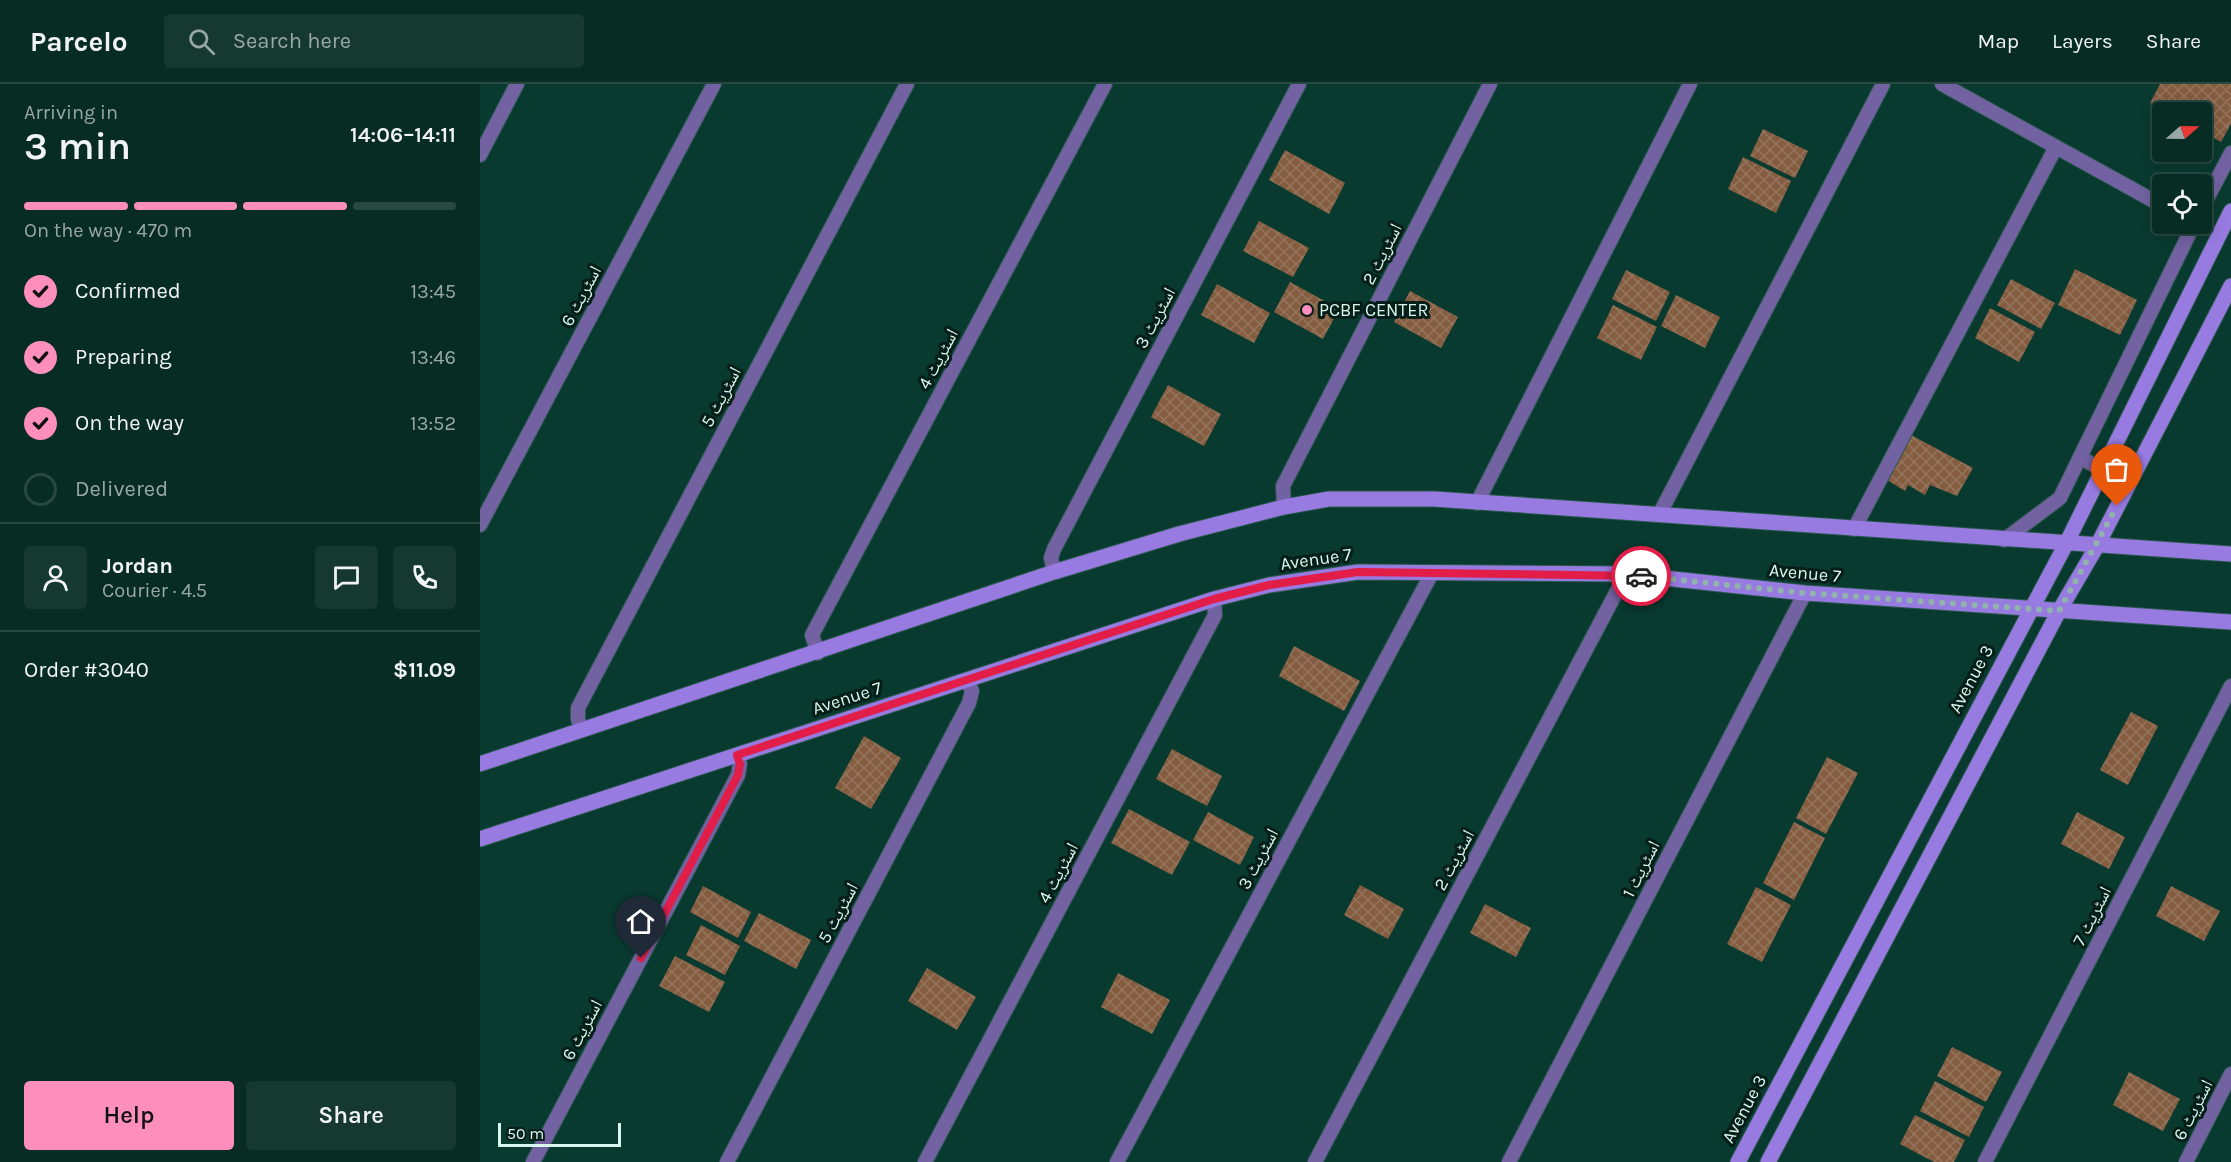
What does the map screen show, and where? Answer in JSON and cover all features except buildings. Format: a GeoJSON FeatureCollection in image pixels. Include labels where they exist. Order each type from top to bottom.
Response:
{"type":"FeatureCollection","features":[{"type":"Feature","properties":{"kind":"main road","name":"Avenue 3"},"geometry":{"type":"LineString","coordinates":[[1738,1162],[2066,544],[2231,211]]}},
{"type":"Feature","properties":{"kind":"main road"},"geometry":{"type":"LineString","coordinates":[[1768,1162],[2059,611],[2097,546],[2231,286]]}},
{"type":"Feature","properties":{"kind":"main road"},"geometry":{"type":"LineString","coordinates":[[480,764],[818,653],[1054,572],[1179,534],[1284,507],[1339,499],[1405,498],[1477,502],[2231,554]]}},
{"type":"Feature","properties":{"kind":"main road","name":"Avenue 7"},"geometry":{"type":"LineString","coordinates":[[480,839],[1214,599],[1317,576],[1358,572],[1626,574],[1805,593],[2231,622]]}},
{"type":"Feature","properties":{"kind":"street"},"geometry":{"type":"LineString","coordinates":[[480,155],[518,84]]}},
{"type":"Feature","properties":{"kind":"street","name":"اسٹریٹ 6"},"geometry":{"type":"LineString","coordinates":[[480,525],[714,84]]}},
{"type":"Feature","properties":{"kind":"street","name":"اسٹریٹ 5"},"geometry":{"type":"LineString","coordinates":[[581,729],[578,708],[907,84]]}},
{"type":"Feature","properties":{"kind":"street","name":"اسٹریٹ 4"},"geometry":{"type":"LineString","coordinates":[[818,653],[812,635],[1105,84]]}},
{"type":"Feature","properties":{"kind":"street","name":"اسٹریٹ 3"},"geometry":{"type":"LineString","coordinates":[[1054,572],[1052,558],[1054,549],[1299,84]]}},
{"type":"Feature","properties":{"kind":"street","name":"اسٹریٹ 2"},"geometry":{"type":"LineString","coordinates":[[1284,507],[1283,486],[1490,84]]}},
{"type":"Feature","properties":{"kind":"street"},"geometry":{"type":"LineString","coordinates":[[1477,502],[1690,84]]}},
{"type":"Feature","properties":{"kind":"street"},"geometry":{"type":"LineString","coordinates":[[1659,515],[1883,84]]}},
{"type":"Feature","properties":{"kind":"street"},"geometry":{"type":"LineString","coordinates":[[1942,84],[2152,201]]}},
{"type":"Feature","properties":{"kind":"street"},"geometry":{"type":"LineString","coordinates":[[1854,529],[2056,147]]}},
{"type":"Feature","properties":{"kind":"street"},"geometry":{"type":"LineString","coordinates":[[2212,189],[2231,153]]}},
{"type":"Feature","properties":{"kind":"street"},"geometry":{"type":"LineString","coordinates":[[2004,540],[2060,498],[2188,234]]}},
{"type":"Feature","properties":{"kind":"street"},"geometry":{"type":"LineString","coordinates":[[2080,457],[2102,470]]}},
{"type":"Feature","properties":{"kind":"street","name":"اسٹریٹ 3"},"geometry":{"type":"LineString","coordinates":[[1117,1162],[1432,573]]}},
{"type":"Feature","properties":{"kind":"street","name":"اسٹریٹ 2"},"geometry":{"type":"LineString","coordinates":[[1315,1162],[1626,574]]}},
{"type":"Feature","properties":{"kind":"street","name":"اسٹریٹ 1"},"geometry":{"type":"LineString","coordinates":[[1509,1162],[1805,593]]}},
{"type":"Feature","properties":{"kind":"street","name":"اسٹریٹ 4"},"geometry":{"type":"LineString","coordinates":[[925,1162],[1215,615],[1214,599]]}},
{"type":"Feature","properties":{"kind":"street","name":"اسٹریٹ 5"},"geometry":{"type":"LineString","coordinates":[[728,1162],[969,703],[972,691],[967,680]]}},
{"type":"Feature","properties":{"kind":"street","name":"اسٹریٹ 7"},"geometry":{"type":"LineString","coordinates":[[1985,1162],[2231,686]]}},
{"type":"Feature","properties":{"kind":"street","name":"اسٹریٹ 6"},"geometry":{"type":"LineString","coordinates":[[533,1162],[738,775],[740,764],[737,755]]}},
{"type":"Feature","properties":{"kind":"street","name":"اسٹریٹ 6"},"geometry":{"type":"LineString","coordinates":[[2186,1162],[2231,1074]]}},
{"type":"Feature","properties":{"kind":"way so far"},"geometry":{"type":"LineString","coordinates":[[1641,576],[1805,593],[1959,605],[2031,607],[2059,611],[2097,546],[2117,506]]}},
{"type":"Feature","properties":{"kind":"place","name":"PCBF CENTER"},"geometry":{"type":"Point","coordinates":[1307,310]}},
{"type":"Feature","properties":{"kind":"route"},"geometry":{"type":"LineString","coordinates":[[641,958],[738,775],[740,764],[737,755],[1214,599],[1269,585],[1317,576],[1358,572],[1641,576]]}}]}
